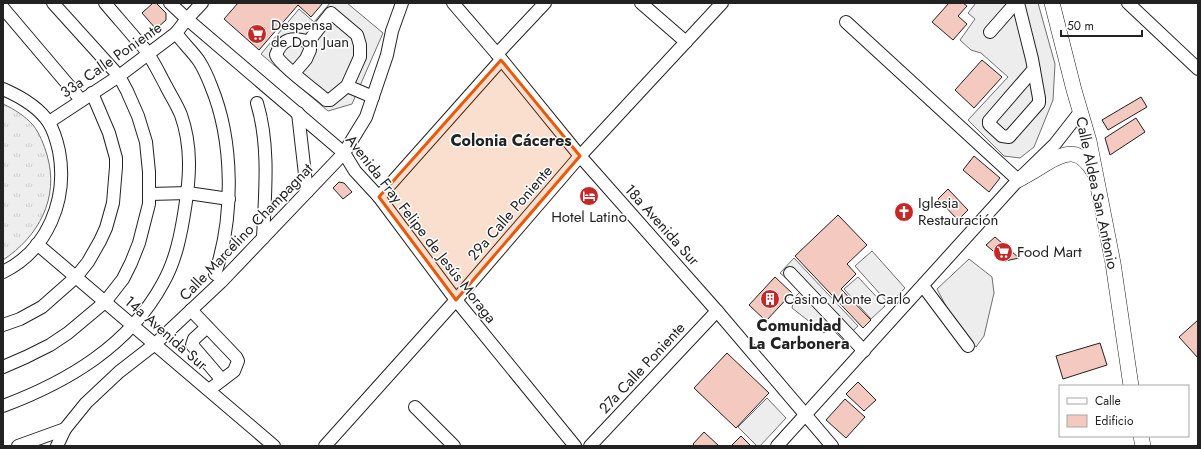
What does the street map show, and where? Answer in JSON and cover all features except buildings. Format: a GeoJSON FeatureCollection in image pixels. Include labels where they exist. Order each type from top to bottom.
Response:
{"type":"FeatureCollection","features":[{"type":"Feature","properties":{"kind":"main road","name":"Calle Aldea San Antonio"},"geometry":{"type":"LineString","coordinates":[[1052,3],[1089,141],[1113,263],[1131,385]]}},
{"type":"Feature","properties":{"kind":"main road"},"geometry":{"type":"LineString","coordinates":[[1018,180],[1065,154],[1077,155],[1083,158],[1095,173]]}},
{"type":"Feature","properties":{"kind":"street"},"geometry":{"type":"LineString","coordinates":[[3,367],[50,345],[68,333],[105,302],[123,279],[135,255],[149,204],[150,194],[148,155],[143,129],[130,97],[119,76],[53,3]]}},
{"type":"Feature","properties":{"kind":"street"},"geometry":{"type":"LineString","coordinates":[[3,406],[31,396],[76,373],[95,360],[133,326],[152,302],[163,284],[180,236],[188,193],[190,161],[182,117],[148,53],[105,3]]}},
{"type":"Feature","properties":{"kind":"street","name":"Avenida Fray Felipe de Jesús Moraga"},"geometry":{"type":"LineString","coordinates":[[170,3],[344,153],[355,171],[379,197],[456,300],[575,446]]}},
{"type":"Feature","properties":{"kind":"street","name":"33a Calle Poniente"},"geometry":{"type":"LineString","coordinates":[[49,122],[119,76],[148,53],[176,34],[187,19],[202,3]]}},
{"type":"Feature","properties":{"kind":"street","name":"Calle Marcelino Champagnat"},"geometry":{"type":"LineString","coordinates":[[57,446],[65,429],[86,403],[119,372],[155,344],[221,282],[344,153],[366,117],[387,55],[392,31],[402,3]]}},
{"type":"Feature","properties":{"kind":"street","name":"18a Avenida Sur"},"geometry":{"type":"LineString","coordinates":[[453,3],[580,156],[717,311],[832,446]]}},
{"type":"Feature","properties":{"kind":"street"},"geometry":{"type":"LineString","coordinates":[[379,197],[545,3]]}},
{"type":"Feature","properties":{"kind":"street"},"geometry":{"type":"LineString","coordinates":[[641,3],[686,42]]}},
{"type":"Feature","properties":{"kind":"street","name":"29a Calle Poniente"},"geometry":{"type":"LineString","coordinates":[[325,446],[456,300],[580,156],[722,3]]}},
{"type":"Feature","properties":{"kind":"street"},"geometry":{"type":"LineString","coordinates":[[990,32],[1012,6],[1018,3],[1034,69],[1039,94],[1039,103],[1009,137],[1002,136],[989,124],[989,121],[1034,69]]}},
{"type":"Feature","properties":{"kind":"street"},"geometry":{"type":"LineString","coordinates":[[1128,3],[1198,69]]}},
{"type":"Feature","properties":{"kind":"street"},"geometry":{"type":"LineString","coordinates":[[3,8],[81,100]]}},
{"type":"Feature","properties":{"kind":"street"},"geometry":{"type":"LineString","coordinates":[[294,73],[306,59],[310,50],[310,42],[331,13],[357,35],[360,45],[360,57],[347,86],[330,100],[326,100],[294,73],[277,58],[277,51],[289,39],[298,38],[310,42]]}},
{"type":"Feature","properties":{"kind":"street"},"geometry":{"type":"LineString","coordinates":[[846,22],[1018,180]]}},
{"type":"Feature","properties":{"kind":"street"},"geometry":{"type":"LineString","coordinates":[[176,34],[199,62],[216,97],[223,121],[228,166],[229,199],[224,241],[215,274]]}},
{"type":"Feature","properties":{"kind":"street"},"geometry":{"type":"LineString","coordinates":[[347,86],[373,97]]}},
{"type":"Feature","properties":{"kind":"street"},"geometry":{"type":"LineString","coordinates":[[3,89],[22,98],[32,105],[49,122],[58,146],[62,170],[60,195],[48,230],[38,244],[21,261],[3,272]]}},
{"type":"Feature","properties":{"kind":"street"},"geometry":{"type":"LineString","coordinates":[[3,325],[42,306],[76,277],[92,255],[106,228],[113,203],[116,167],[109,133],[92,93]]}},
{"type":"Feature","properties":{"kind":"street"},"geometry":{"type":"LineString","coordinates":[[256,103],[261,122],[265,153],[263,238]]}},
{"type":"Feature","properties":{"kind":"street"},"geometry":{"type":"LineString","coordinates":[[777,446],[1018,180],[1055,144],[1080,112]]}},
{"type":"Feature","properties":{"kind":"street"},"geometry":{"type":"LineString","coordinates":[[298,113],[307,192]]}},
{"type":"Feature","properties":{"kind":"street"},"geometry":{"type":"LineString","coordinates":[[150,194],[188,193],[229,199]]}},
{"type":"Feature","properties":{"kind":"street","name":"14a Avenida Sur"},"geometry":{"type":"LineString","coordinates":[[38,244],[274,446]]}},
{"type":"Feature","properties":{"kind":"street"},"geometry":{"type":"LineString","coordinates":[[790,273],[864,351]]}},
{"type":"Feature","properties":{"kind":"street"},"geometry":{"type":"LineString","coordinates":[[923,286],[968,346]]}},
{"type":"Feature","properties":{"kind":"street"},"geometry":{"type":"LineString","coordinates":[[191,310],[238,361],[234,370],[209,390]]}},
{"type":"Feature","properties":{"kind":"street","name":"27a Calle Poniente"},"geometry":{"type":"LineString","coordinates":[[590,446],[717,311]]}},
{"type":"Feature","properties":{"kind":"street"},"geometry":{"type":"LineString","coordinates":[[207,327],[194,339],[192,345],[222,380]]}},
{"type":"Feature","properties":{"kind":"street"},"geometry":{"type":"LineString","coordinates":[[416,408],[454,446]]}},
{"type":"Feature","properties":{"kind":"street"},"geometry":{"type":"LineString","coordinates":[[18,446],[65,429]]}},
{"type":"Feature","properties":{"kind":"highlighted area"},"geometry":{"type":"Polygon","coordinates":[[[501,60],[580,156],[456,300],[379,197],[501,60]]]}},
{"type":"Feature","properties":{"kind":"green space"},"geometry":{"type":"Polygon","coordinates":[[[3,104],[23,116],[38,132],[47,155],[51,186],[43,215],[36,228],[15,251],[3,260],[3,104]]]}},
{"type":"Feature","properties":{"kind":"shaded area"},"geometry":{"type":"Polygon","coordinates":[[[330,3],[347,3],[383,33],[352,104],[328,111],[261,54],[299,9],[314,22],[330,3]]]}},
{"type":"Feature","properties":{"kind":"shaded area"},"geometry":{"type":"Polygon","coordinates":[[[976,3],[1038,3],[1055,64],[1053,100],[1034,147],[1020,158],[1004,156],[968,120],[1008,77],[981,53],[971,50],[960,40],[975,19],[968,13],[976,3]]]}},
{"type":"Feature","properties":{"kind":"shaded area"},"geometry":{"type":"Polygon","coordinates":[[[872,251],[905,288],[889,304],[855,266],[872,251]]]}},
{"type":"Feature","properties":{"kind":"shaded area"},"geometry":{"type":"Polygon","coordinates":[[[794,258],[858,326],[843,340],[830,327],[824,333],[792,308],[794,298],[801,291],[780,273],[794,258]]]}},
{"type":"Feature","properties":{"kind":"shaded area"},"geometry":{"type":"Polygon","coordinates":[[[969,259],[992,277],[994,293],[984,336],[976,347],[947,308],[937,289],[969,259]]]}},
{"type":"Feature","properties":{"kind":"shaded area"},"geometry":{"type":"Polygon","coordinates":[[[858,277],[885,306],[871,319],[844,289],[858,277]]]}},
{"type":"Feature","properties":{"kind":"shaded area"},"geometry":{"type":"Polygon","coordinates":[[[767,398],[786,418],[760,446],[757,446],[738,427],[767,398]]]}},
{"type":"Feature","properties":{"kind":"place","name":"Despensa de Don Juan"},"geometry":{"type":"Point","coordinates":[257,34]}},
{"type":"Feature","properties":{"kind":"place","name":"Hotel Latino"},"geometry":{"type":"Point","coordinates":[589,196]}},
{"type":"Feature","properties":{"kind":"place","name":"Iglesia Restauración"},"geometry":{"type":"Point","coordinates":[904,212]}},
{"type":"Feature","properties":{"kind":"place","name":"Food Mart"},"geometry":{"type":"Point","coordinates":[1003,252]}},
{"type":"Feature","properties":{"kind":"place","name":"Casino Monte Carlo"},"geometry":{"type":"Point","coordinates":[770,299]}},
{"type":"Feature","properties":{"kind":"district","name":"Colonia Cáceres"},"geometry":{"type":"Point","coordinates":[511,140]}},
{"type":"Feature","properties":{"kind":"district","name":"Comunidad La Carbonera"},"geometry":{"type":"Point","coordinates":[799,334]}}]}
